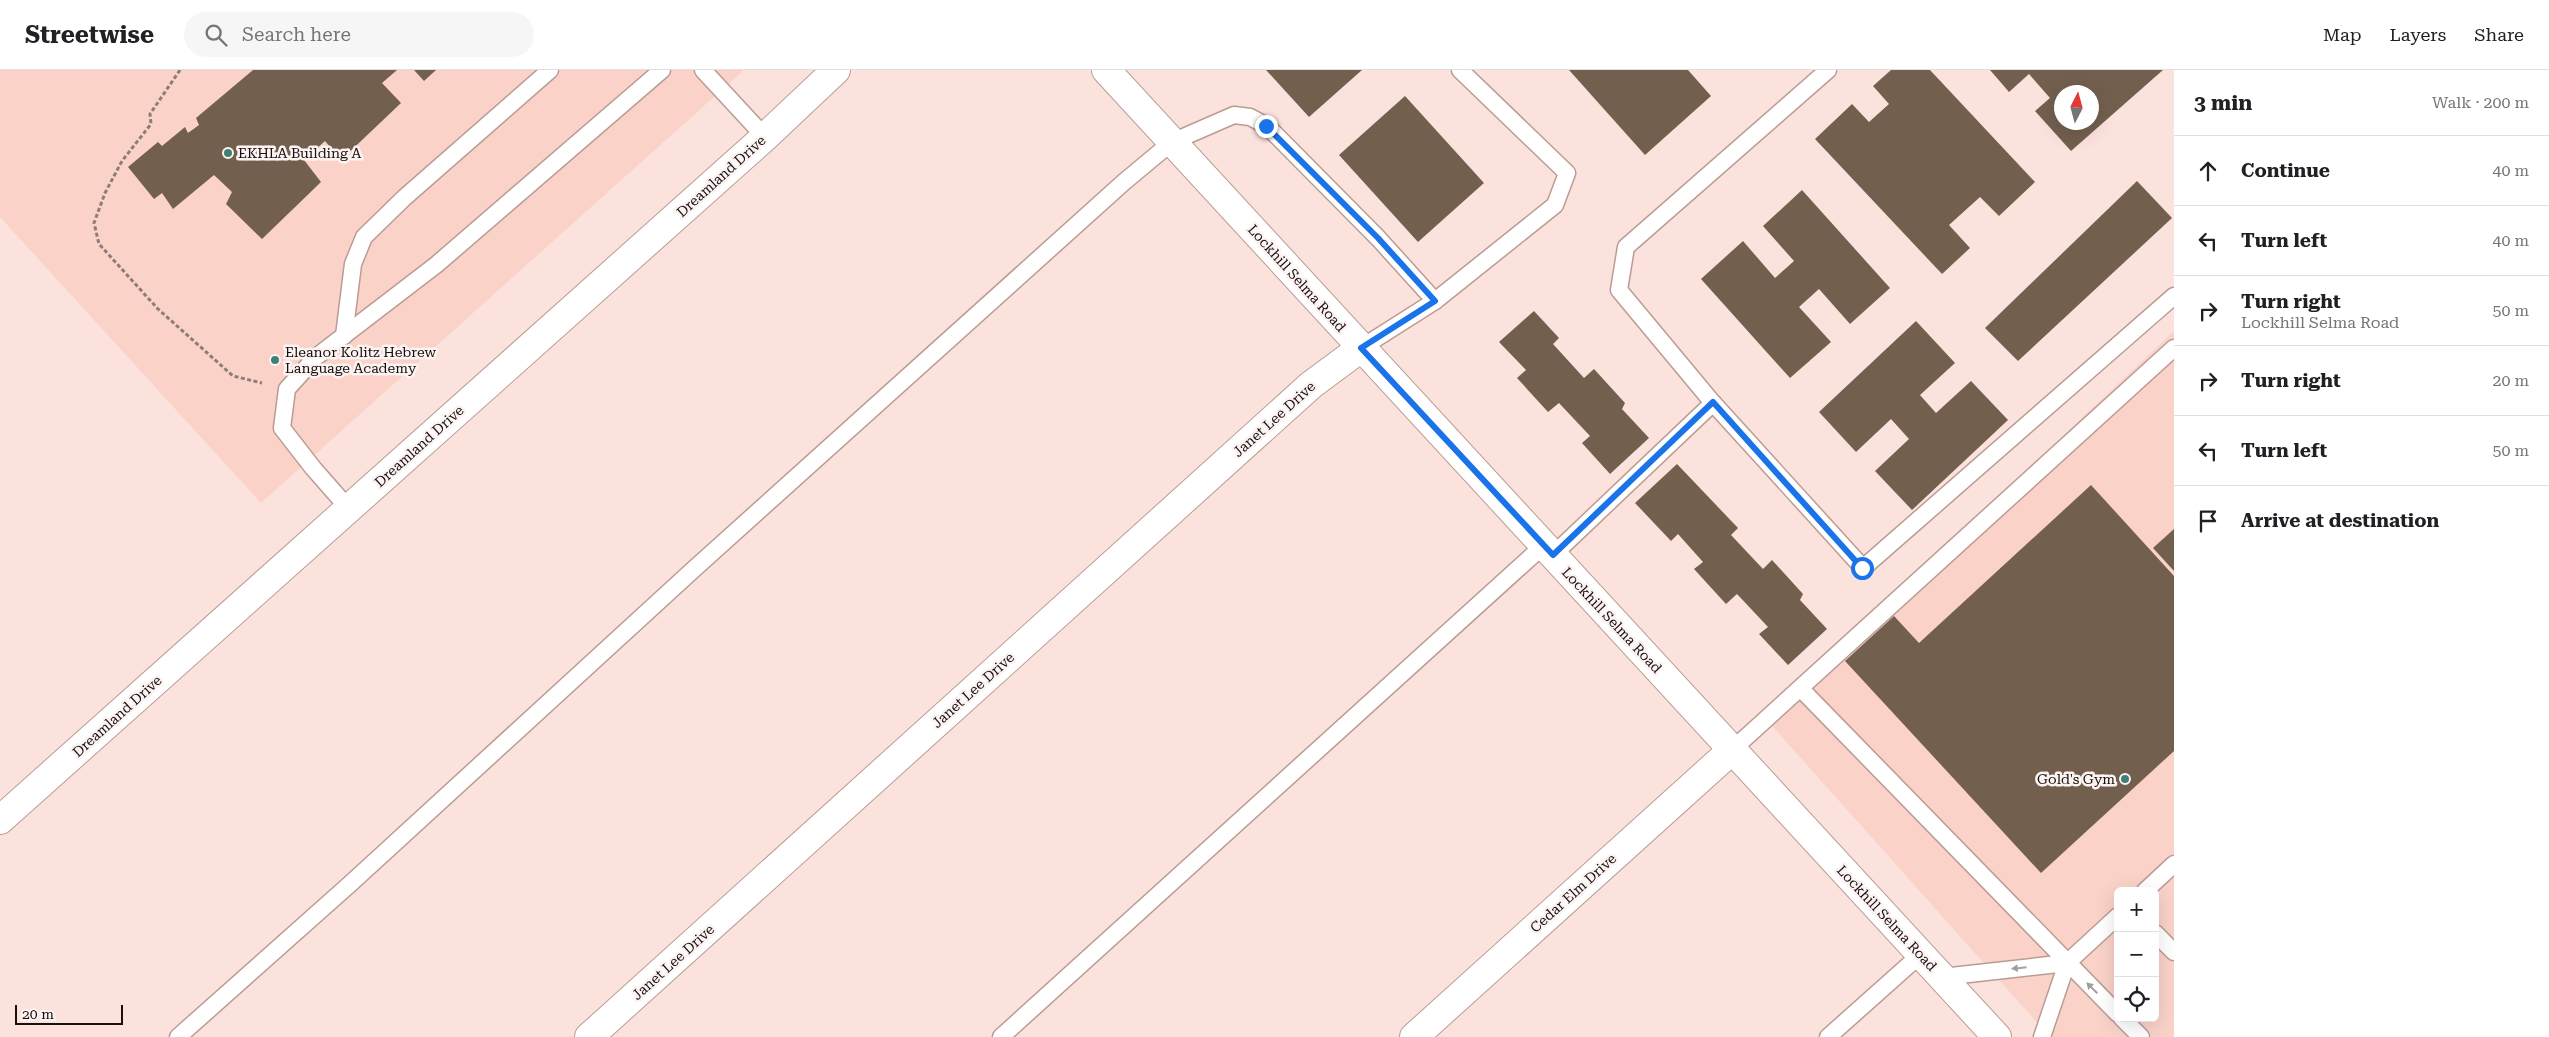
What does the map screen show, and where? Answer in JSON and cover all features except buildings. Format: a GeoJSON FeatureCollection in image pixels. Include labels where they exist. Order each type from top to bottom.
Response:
{"type":"FeatureCollection","features":[{"type":"Feature","properties":{"kind":"street","name":"Dreamland Drive"},"geometry":{"type":"LineString","coordinates":[[0,820],[765,137],[836,70]]}},
{"type":"Feature","properties":{"kind":"street","name":"Lockhill Selma Road"},"geometry":{"type":"LineString","coordinates":[[1106,70],[1997,1037]]}},
{"type":"Feature","properties":{"kind":"street","name":"Janet Lee Drive"},"geometry":{"type":"LineString","coordinates":[[589,1037],[1311,385],[1361,348]]}},
{"type":"Feature","properties":{"kind":"street","name":"Cedar Elm Drive"},"geometry":{"type":"LineString","coordinates":[[1414,1037],[1732,750]]}},
{"type":"Feature","properties":{"kind":"lane"},"geometry":{"type":"LineString","coordinates":[[344,336],[353,264],[364,237],[404,198],[550,70]]}},
{"type":"Feature","properties":{"kind":"lane"},"geometry":{"type":"LineString","coordinates":[[349,509],[312,468],[282,428],[287,389],[316,357],[436,265],[662,70]]}},
{"type":"Feature","properties":{"kind":"lane"},"geometry":{"type":"LineString","coordinates":[[703,70],[765,137]]}},
{"type":"Feature","properties":{"kind":"lane"},"geometry":{"type":"LineString","coordinates":[[1361,348],[1435,301],[1555,205],[1567,173],[1460,70]]}},
{"type":"Feature","properties":{"kind":"lane"},"geometry":{"type":"LineString","coordinates":[[1828,70],[1626,247],[1619,290],[1713,402],[1862,568],[2174,296]]}},
{"type":"Feature","properties":{"kind":"lane"},"geometry":{"type":"LineString","coordinates":[[178,1037],[358,878],[694,569],[1057,242],[1172,142],[1234,115],[1250,117],[1266,126],[1378,238],[1435,301]]}},
{"type":"Feature","properties":{"kind":"lane"},"geometry":{"type":"LineString","coordinates":[[1732,750],[2174,348]]}},
{"type":"Feature","properties":{"kind":"lane"},"geometry":{"type":"LineString","coordinates":[[1001,1037],[1713,402]]}},
{"type":"Feature","properties":{"kind":"lane"},"geometry":{"type":"LineString","coordinates":[[1801,689],[2114,1010]]}},
{"type":"Feature","properties":{"kind":"lane"},"geometry":{"type":"LineString","coordinates":[[2149,887],[2174,864]]}},
{"type":"Feature","properties":{"kind":"lane"},"geometry":{"type":"LineString","coordinates":[[2042,1037],[2067,963],[2114,920]]}},
{"type":"Feature","properties":{"kind":"lane"},"geometry":{"type":"LineString","coordinates":[[2159,937],[2174,952]]}},
{"type":"Feature","properties":{"kind":"lane"},"geometry":{"type":"LineString","coordinates":[[1828,1037],[1920,955]]}},
{"type":"Feature","properties":{"kind":"lane"},"geometry":{"type":"LineString","coordinates":[[1942,977],[2067,963]]}},
{"type":"Feature","properties":{"kind":"lane"},"geometry":{"type":"LineString","coordinates":[[2126,1022],[2141,1037]]}},
{"type":"Feature","properties":{"kind":"path"},"geometry":{"type":"LineString","coordinates":[[180,70],[150,114],[151,124],[122,162],[105,193],[94,223],[99,244],[158,309],[233,376],[287,389]]}},
{"type":"Feature","properties":{"kind":"shaded area","name":"Eleanor Kolitz Hebrew Language Academy"},"geometry":{"type":"Polygon","coordinates":[[[0,70],[744,70],[261,503],[0,217],[0,70]]]}},
{"type":"Feature","properties":{"kind":"shaded area"},"geometry":{"type":"Polygon","coordinates":[[[2174,331],[2174,1037],[2050,1037],[1765,718],[2174,331]]]}},
{"type":"Feature","properties":{"kind":"place","name":"EKHLA Building A"},"geometry":{"type":"Point","coordinates":[228,153]}},
{"type":"Feature","properties":{"kind":"place","name":"Eleanor Kolitz Hebrew Language Academy"},"geometry":{"type":"Point","coordinates":[275,360]}},
{"type":"Feature","properties":{"kind":"place","name":"Gold's Gym"},"geometry":{"type":"Point","coordinates":[2125,779]}},
{"type":"Feature","properties":{"kind":"route"},"geometry":{"type":"LineString","coordinates":[[1266,126],[1378,238],[1435,301],[1361,348],[1553,555],[1713,402],[1862,568]]}}]}
